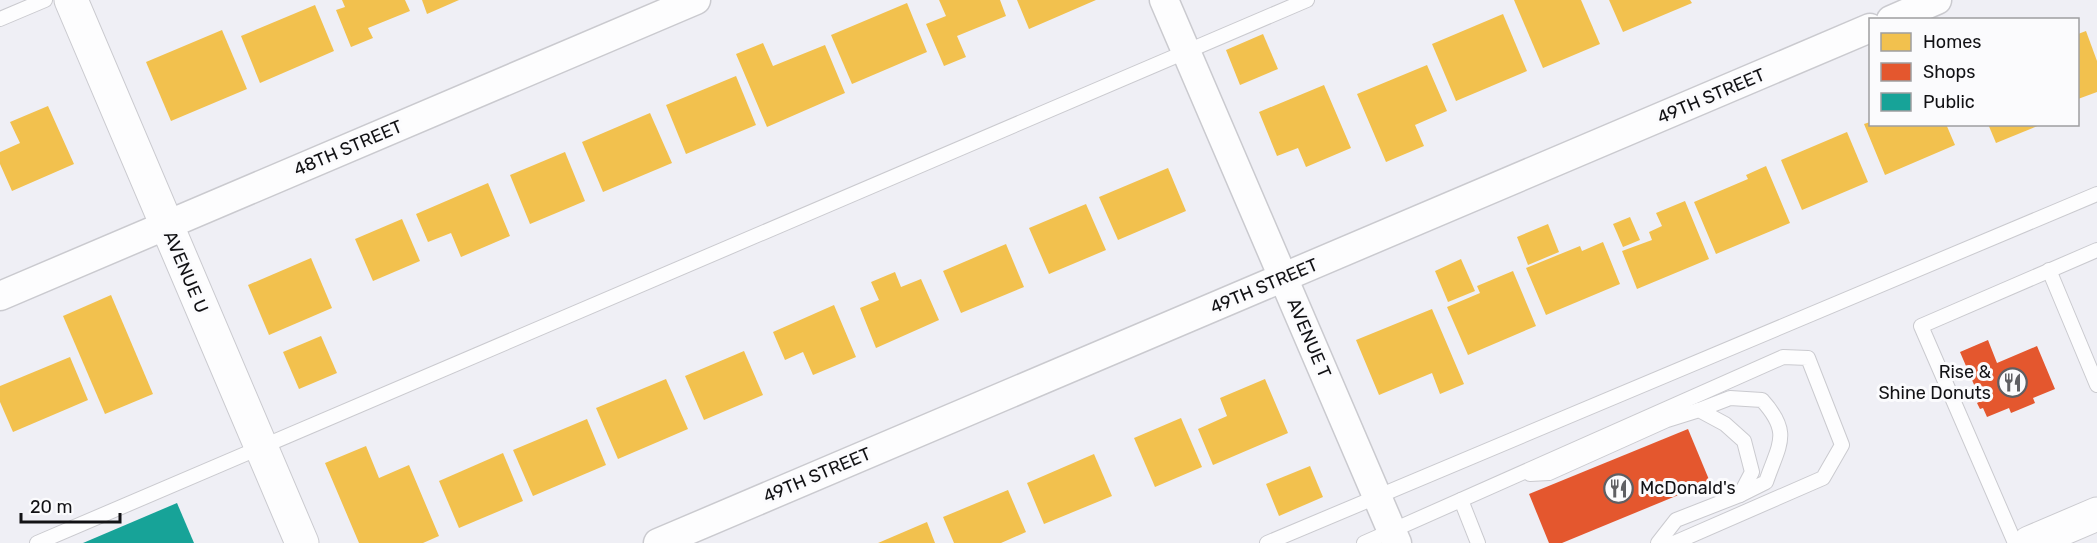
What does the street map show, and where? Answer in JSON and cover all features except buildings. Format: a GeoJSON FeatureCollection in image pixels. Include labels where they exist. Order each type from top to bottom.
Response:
{"type":"FeatureCollection","features":[{"type":"Feature","properties":{"kind":"street","name":"AVENUE U"},"geometry":{"type":"LineString","coordinates":[[71,0],[302,543]]}},
{"type":"Feature","properties":{"kind":"street","name":"48TH STREET"},"geometry":{"type":"LineString","coordinates":[[0,296],[696,0]]}},
{"type":"Feature","properties":{"kind":"street","name":"AVENUE T"},"geometry":{"type":"LineString","coordinates":[[1164,0],[1394,537]]}},
{"type":"Feature","properties":{"kind":"street"},"geometry":{"type":"LineString","coordinates":[[1896,18],[1937,0]]}},
{"type":"Feature","properties":{"kind":"street","name":"49TH STREET"},"geometry":{"type":"LineString","coordinates":[[658,543],[1869,28]]}},
{"type":"Feature","properties":{"kind":"street"},"geometry":{"type":"LineString","coordinates":[[2029,543],[2063,536],[2097,514]]}},
{"type":"Feature","properties":{"kind":"lane"},"geometry":{"type":"LineString","coordinates":[[0,19],[45,0]]}},
{"type":"Feature","properties":{"kind":"lane"},"geometry":{"type":"LineString","coordinates":[[37,543],[1307,0]]}},
{"type":"Feature","properties":{"kind":"lane"},"geometry":{"type":"LineString","coordinates":[[1267,543],[1294,538],[1377,497],[2097,194]]}},
{"type":"Feature","properties":{"kind":"lane"},"geometry":{"type":"LineString","coordinates":[[2015,543],[1921,326],[2097,250]]}},
{"type":"Feature","properties":{"kind":"lane"},"geometry":{"type":"LineString","coordinates":[[2049,270],[2097,385]]}},
{"type":"Feature","properties":{"kind":"lane"},"geometry":{"type":"LineString","coordinates":[[1364,543],[1394,537],[1461,500],[1783,357],[1808,358],[1842,445],[1822,478],[1674,543]]}},
{"type":"Feature","properties":{"kind":"lane"},"geometry":{"type":"LineString","coordinates":[[1517,476],[1549,473],[1667,420],[1730,398],[1762,400],[1776,416],[1782,435],[1766,482],[1740,495],[1676,520],[1658,543]]}},
{"type":"Feature","properties":{"kind":"lane"},"geometry":{"type":"LineString","coordinates":[[1699,410],[1725,424],[1744,441],[1752,472],[1740,495]]}},
{"type":"Feature","properties":{"kind":"lane"},"geometry":{"type":"LineString","coordinates":[[1461,500],[1478,543]]}},
{"type":"Feature","properties":{"kind":"place","name":"Rise & Shine Donuts"},"geometry":{"type":"Point","coordinates":[2012,382]}},
{"type":"Feature","properties":{"kind":"place","name":"McDonald's"},"geometry":{"type":"Point","coordinates":[1619,488]}}]}
